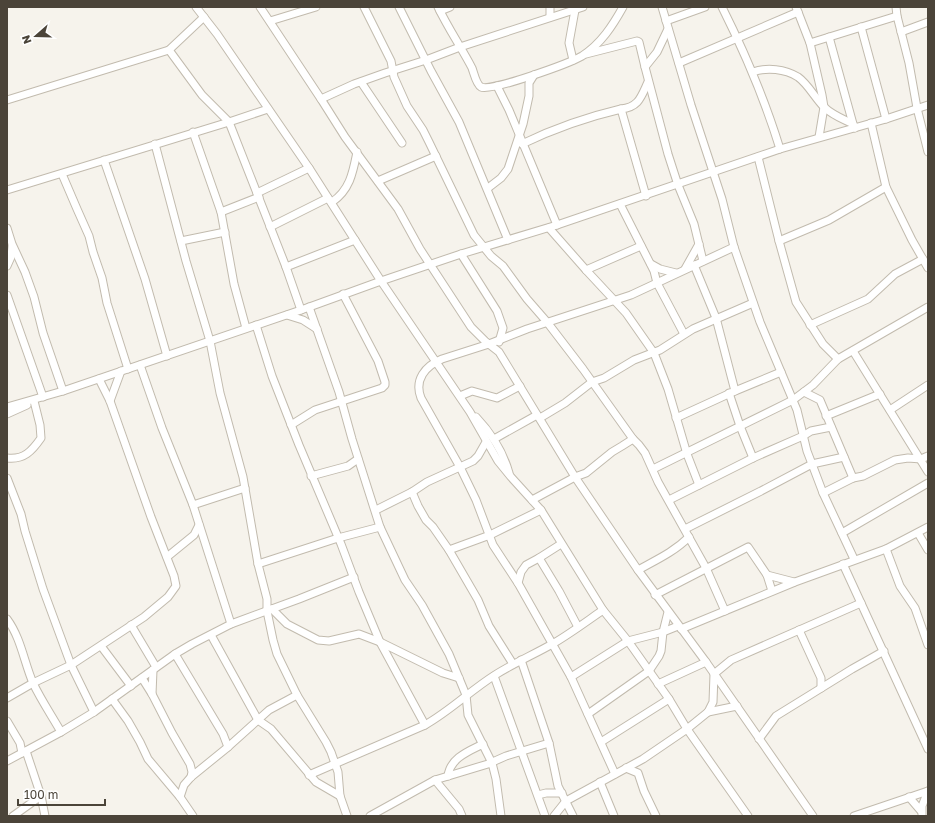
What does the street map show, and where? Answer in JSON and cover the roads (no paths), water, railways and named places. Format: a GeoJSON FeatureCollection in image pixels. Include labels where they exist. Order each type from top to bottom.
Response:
{"type":"FeatureCollection","features":[{"type":"Feature","properties":{"kind":"street"},"geometry":{"type":"LineString","coordinates":[[196,7],[217,34],[309,168],[381,281],[460,396],[498,461],[541,510],[603,610],[628,641],[748,816]]}},
{"type":"Feature","properties":{"kind":"street"},"geometry":{"type":"LineString","coordinates":[[260,7],[345,137],[398,209],[430,265],[471,327],[499,352],[575,477],[655,595],[706,662],[813,816]]}},
{"type":"Feature","properties":{"kind":"street"},"geometry":{"type":"LineString","coordinates":[[270,22],[316,7]]}},
{"type":"Feature","properties":{"kind":"street"},"geometry":{"type":"LineString","coordinates":[[364,7],[391,61],[392,70],[407,106],[423,130],[474,235],[483,247],[503,266],[527,299],[547,322],[633,439],[645,453],[658,482],[706,568],[725,611]]}},
{"type":"Feature","properties":{"kind":"street"},"geometry":{"type":"LineString","coordinates":[[399,7],[459,122],[488,188],[508,240]]}},
{"type":"Feature","properties":{"kind":"street"},"geometry":{"type":"LineString","coordinates":[[450,7],[439,9],[480,86],[484,88],[509,83],[534,75],[583,55],[637,41],[638,42],[678,185],[694,224],[703,261]]}},
{"type":"Feature","properties":{"kind":"street"},"geometry":{"type":"LineString","coordinates":[[550,7],[550,17]]}},
{"type":"Feature","properties":{"kind":"street"},"geometry":{"type":"LineString","coordinates":[[321,99],[392,70],[583,7]]}},
{"type":"Feature","properties":{"kind":"street"},"geometry":{"type":"LineString","coordinates":[[583,55],[610,29],[623,7]]}},
{"type":"Feature","properties":{"kind":"street"},"geometry":{"type":"LineString","coordinates":[[662,7],[722,198],[734,247],[753,303],[797,410],[803,436],[823,493],[854,560]]}},
{"type":"Feature","properties":{"kind":"street"},"geometry":{"type":"LineString","coordinates":[[666,21],[705,7]]}},
{"type":"Feature","properties":{"kind":"street"},"geometry":{"type":"LineString","coordinates":[[722,7],[753,72],[764,100],[780,150]]}},
{"type":"Feature","properties":{"kind":"street"},"geometry":{"type":"LineString","coordinates":[[896,7],[913,82],[917,108],[928,152]]}},
{"type":"Feature","properties":{"kind":"street"},"geometry":{"type":"LineString","coordinates":[[679,63],[738,38],[797,9],[810,43],[822,95],[824,107],[819,137]]}},
{"type":"Feature","properties":{"kind":"street"},"geometry":{"type":"LineString","coordinates":[[573,60],[568,43],[575,10]]}},
{"type":"Feature","properties":{"kind":"street"},"geometry":{"type":"LineString","coordinates":[[810,43],[897,16]]}},
{"type":"Feature","properties":{"kind":"street"},"geometry":{"type":"LineString","coordinates":[[8,97],[169,50],[204,17]]}},
{"type":"Feature","properties":{"kind":"street"},"geometry":{"type":"LineString","coordinates":[[901,32],[928,22]]}},
{"type":"Feature","properties":{"kind":"street"},"geometry":{"type":"LineString","coordinates":[[861,27],[886,119]]}},
{"type":"Feature","properties":{"kind":"street"},"geometry":{"type":"LineString","coordinates":[[645,66],[657,52],[668,30]]}},
{"type":"Feature","properties":{"kind":"street"},"geometry":{"type":"LineString","coordinates":[[829,37],[854,126]]}},
{"type":"Feature","properties":{"kind":"street"},"geometry":{"type":"LineString","coordinates":[[169,50],[202,95],[229,122],[286,267],[301,310]]}},
{"type":"Feature","properties":{"kind":"street"},"geometry":{"type":"LineString","coordinates":[[753,72],[762,69],[770,69],[797,76],[824,107],[837,117],[854,126]]}},
{"type":"Feature","properties":{"kind":"street"},"geometry":{"type":"LineString","coordinates":[[488,188],[501,178],[508,169],[527,110],[529,83],[534,75]]}},
{"type":"Feature","properties":{"kind":"street"},"geometry":{"type":"LineString","coordinates":[[361,82],[402,144]]}},
{"type":"Feature","properties":{"kind":"street"},"geometry":{"type":"LineString","coordinates":[[522,144],[552,130],[596,115],[636,105],[648,82]]}},
{"type":"Feature","properties":{"kind":"street"},"geometry":{"type":"LineString","coordinates":[[504,101],[505,91],[509,83]]}},
{"type":"Feature","properties":{"kind":"street"},"geometry":{"type":"LineString","coordinates":[[497,86],[557,225]]}},
{"type":"Feature","properties":{"kind":"street"},"geometry":{"type":"LineString","coordinates":[[7,407],[39,399],[99,379],[461,254],[549,228],[819,137],[854,126],[886,119],[928,105]]}},
{"type":"Feature","properties":{"kind":"street"},"geometry":{"type":"LineString","coordinates":[[7,190],[268,109]]}},
{"type":"Feature","properties":{"kind":"street"},"geometry":{"type":"LineString","coordinates":[[621,109],[646,196]]}},
{"type":"Feature","properties":{"kind":"street"},"geometry":{"type":"LineString","coordinates":[[871,123],[886,187],[928,268]]}},
{"type":"Feature","properties":{"kind":"street"},"geometry":{"type":"LineString","coordinates":[[193,132],[221,212],[232,276],[246,328]]}},
{"type":"Feature","properties":{"kind":"street"},"geometry":{"type":"LineString","coordinates":[[155,144],[210,341],[217,381],[245,488],[258,564],[269,610],[270,630],[277,654],[297,695],[326,742],[335,763],[338,772],[340,796],[348,816]]}},
{"type":"Feature","properties":{"kind":"street"},"geometry":{"type":"LineString","coordinates":[[270,227],[341,196],[353,174],[357,152]]}},
{"type":"Feature","properties":{"kind":"street"},"geometry":{"type":"LineString","coordinates":[[378,181],[436,156]]}},
{"type":"Feature","properties":{"kind":"street"},"geometry":{"type":"LineString","coordinates":[[758,157],[796,302],[826,348],[838,359]]}},
{"type":"Feature","properties":{"kind":"street"},"geometry":{"type":"LineString","coordinates":[[104,160],[145,279],[167,356]]}},
{"type":"Feature","properties":{"kind":"street"},"geometry":{"type":"LineString","coordinates":[[221,212],[258,195],[309,168]]}},
{"type":"Feature","properties":{"kind":"street"},"geometry":{"type":"LineString","coordinates":[[62,174],[89,236],[103,283],[124,370],[110,401]]}},
{"type":"Feature","properties":{"kind":"street"},"geometry":{"type":"LineString","coordinates":[[779,241],[829,220],[886,187]]}},
{"type":"Feature","properties":{"kind":"street"},"geometry":{"type":"LineString","coordinates":[[620,204],[650,264],[657,283],[684,334]]}},
{"type":"Feature","properties":{"kind":"street"},"geometry":{"type":"LineString","coordinates":[[7,228],[12,244],[32,291],[43,333],[63,391]]}},
{"type":"Feature","properties":{"kind":"street"},"geometry":{"type":"LineString","coordinates":[[549,228],[630,319],[654,353],[668,389],[687,454],[699,485]]}},
{"type":"Feature","properties":{"kind":"street"},"geometry":{"type":"LineString","coordinates":[[182,241],[225,232]]}},
{"type":"Feature","properties":{"kind":"street"},"geometry":{"type":"LineString","coordinates":[[286,267],[355,240]]}},
{"type":"Feature","properties":{"kind":"street"},"geometry":{"type":"LineString","coordinates":[[7,266],[11,257],[12,244]]}},
{"type":"Feature","properties":{"kind":"street"},"geometry":{"type":"LineString","coordinates":[[685,269],[699,244]]}},
{"type":"Feature","properties":{"kind":"street"},"geometry":{"type":"LineString","coordinates":[[586,270],[641,246]]}},
{"type":"Feature","properties":{"kind":"street"},"geometry":{"type":"LineString","coordinates":[[615,774],[571,677],[518,583],[497,552],[476,500],[460,467],[418,392],[418,382],[422,374],[435,361],[489,344],[612,300],[631,295],[734,247]]}},
{"type":"Feature","properties":{"kind":"street"},"geometry":{"type":"LineString","coordinates":[[461,254],[497,311],[503,328],[498,347],[499,352]]}},
{"type":"Feature","properties":{"kind":"street"},"geometry":{"type":"LineString","coordinates":[[810,324],[868,299],[895,274],[923,259]]}},
{"type":"Feature","properties":{"kind":"street"},"geometry":{"type":"LineString","coordinates":[[650,264],[660,269],[676,273]]}},
{"type":"Feature","properties":{"kind":"street"},"geometry":{"type":"LineString","coordinates":[[694,265],[716,318],[740,426],[753,458]]}},
{"type":"Feature","properties":{"kind":"street"},"geometry":{"type":"LineString","coordinates":[[291,425],[309,413],[382,388],[384,385],[385,382],[378,361],[343,294]]}},
{"type":"Feature","properties":{"kind":"street"},"geometry":{"type":"LineString","coordinates":[[7,295],[21,331],[39,399],[41,438],[30,451],[23,456],[7,458]]}},
{"type":"Feature","properties":{"kind":"street"},"geometry":{"type":"LineString","coordinates":[[494,439],[565,403],[592,382],[604,378],[634,360],[654,353],[684,334],[716,318],[753,303]]}},
{"type":"Feature","properties":{"kind":"street"},"geometry":{"type":"LineString","coordinates":[[309,307],[336,380],[358,459],[376,510],[380,527],[399,568],[442,640],[459,678],[466,695],[468,715],[492,763],[496,779],[501,816]]}},
{"type":"Feature","properties":{"kind":"street"},"geometry":{"type":"LineString","coordinates":[[653,470],[793,400],[813,386],[838,359],[928,307]]}},
{"type":"Feature","properties":{"kind":"street"},"geometry":{"type":"LineString","coordinates":[[286,315],[303,320],[317,329]]}},
{"type":"Feature","properties":{"kind":"street"},"geometry":{"type":"LineString","coordinates":[[256,325],[272,376],[291,425],[380,642],[425,725]]}},
{"type":"Feature","properties":{"kind":"street"},"geometry":{"type":"LineString","coordinates":[[853,351],[928,472]]}},
{"type":"Feature","properties":{"kind":"street"},"geometry":{"type":"LineString","coordinates":[[140,365],[162,428],[193,505],[231,624]]}},
{"type":"Feature","properties":{"kind":"street"},"geometry":{"type":"LineString","coordinates":[[676,418],[732,392],[781,372]]}},
{"type":"Feature","properties":{"kind":"street"},"geometry":{"type":"LineString","coordinates":[[7,698],[71,665],[101,646],[160,605],[176,586],[174,576],[110,401],[99,379]]}},
{"type":"Feature","properties":{"kind":"street"},"geometry":{"type":"LineString","coordinates":[[460,396],[472,391],[497,398],[520,386]]}},
{"type":"Feature","properties":{"kind":"street"},"geometry":{"type":"LineString","coordinates":[[890,410],[926,387],[928,395]]}},
{"type":"Feature","properties":{"kind":"street"},"geometry":{"type":"LineString","coordinates":[[804,392],[820,400],[853,478]]}},
{"type":"Feature","properties":{"kind":"street"},"geometry":{"type":"LineString","coordinates":[[826,416],[880,394]]}},
{"type":"Feature","properties":{"kind":"street"},"geometry":{"type":"LineString","coordinates":[[7,414],[39,399]]}},
{"type":"Feature","properties":{"kind":"street"},"geometry":{"type":"LineString","coordinates":[[470,412],[486,427],[494,439],[506,462],[511,477]]}},
{"type":"Feature","properties":{"kind":"street"},"geometry":{"type":"LineString","coordinates":[[669,500],[811,431],[831,427]]}},
{"type":"Feature","properties":{"kind":"street"},"geometry":{"type":"LineString","coordinates":[[532,500],[575,477],[586,473],[612,452],[633,439]]}},
{"type":"Feature","properties":{"kind":"street"},"geometry":{"type":"LineString","coordinates":[[376,510],[412,492],[427,482],[473,461],[478,456],[486,442]]}},
{"type":"Feature","properties":{"kind":"street"},"geometry":{"type":"LineString","coordinates":[[823,493],[853,478],[863,476],[895,460],[908,458],[921,459],[928,456]]}},
{"type":"Feature","properties":{"kind":"street"},"geometry":{"type":"LineString","coordinates":[[685,529],[812,464],[844,457]]}},
{"type":"Feature","properties":{"kind":"street"},"geometry":{"type":"LineString","coordinates":[[311,476],[348,466],[358,459]]}},
{"type":"Feature","properties":{"kind":"street"},"geometry":{"type":"LineString","coordinates":[[7,478],[22,514],[25,531],[43,588],[71,665],[94,712]]}},
{"type":"Feature","properties":{"kind":"street"},"geometry":{"type":"LineString","coordinates":[[842,533],[928,483]]}},
{"type":"Feature","properties":{"kind":"street"},"geometry":{"type":"LineString","coordinates":[[193,505],[245,488]]}},
{"type":"Feature","properties":{"kind":"street"},"geometry":{"type":"LineString","coordinates":[[412,492],[426,520],[433,527],[449,550],[478,600],[489,626],[513,664]]}},
{"type":"Feature","properties":{"kind":"street"},"geometry":{"type":"LineString","coordinates":[[449,550],[490,535],[541,510]]}},
{"type":"Feature","properties":{"kind":"street"},"geometry":{"type":"LineString","coordinates":[[167,557],[194,535],[199,525]]}},
{"type":"Feature","properties":{"kind":"street"},"geometry":{"type":"LineString","coordinates":[[258,564],[338,538],[380,527]]}},
{"type":"Feature","properties":{"kind":"street"},"geometry":{"type":"LineString","coordinates":[[571,677],[628,641],[679,628],[725,611],[795,582],[886,549],[928,527]]}},
{"type":"Feature","properties":{"kind":"street"},"geometry":{"type":"LineString","coordinates":[[918,533],[928,550]]}},
{"type":"Feature","properties":{"kind":"street"},"geometry":{"type":"LineString","coordinates":[[638,570],[671,552],[689,537]]}},
{"type":"Feature","properties":{"kind":"street"},"geometry":{"type":"LineString","coordinates":[[518,583],[526,565],[561,544]]}},
{"type":"Feature","properties":{"kind":"street"},"geometry":{"type":"LineString","coordinates":[[655,595],[748,547],[767,575],[772,591]]}},
{"type":"Feature","properties":{"kind":"street"},"geometry":{"type":"LineString","coordinates":[[886,549],[900,586],[916,608],[928,646]]}},
{"type":"Feature","properties":{"kind":"street"},"geometry":{"type":"LineString","coordinates":[[539,558],[578,627]]}},
{"type":"Feature","properties":{"kind":"street"},"geometry":{"type":"LineString","coordinates":[[843,564],[928,749]]}},
{"type":"Feature","properties":{"kind":"street"},"geometry":{"type":"LineString","coordinates":[[767,575],[795,582]]}},
{"type":"Feature","properties":{"kind":"street"},"geometry":{"type":"LineString","coordinates":[[7,761],[62,732],[94,712],[175,654],[210,635],[231,624],[354,577]]}},
{"type":"Feature","properties":{"kind":"street"},"geometry":{"type":"LineString","coordinates":[[554,816],[566,801],[643,759],[687,729],[708,712],[713,702],[714,674],[731,660],[861,603]]}},
{"type":"Feature","properties":{"kind":"street"},"geometry":{"type":"LineString","coordinates":[[269,610],[287,624],[318,640],[329,641],[359,634],[380,642],[443,673],[459,678]]}},
{"type":"Feature","properties":{"kind":"street"},"geometry":{"type":"LineString","coordinates":[[309,775],[425,725],[494,676],[513,664],[553,644],[603,610]]}},
{"type":"Feature","properties":{"kind":"street"},"geometry":{"type":"LineString","coordinates":[[588,714],[649,671],[662,651],[663,632],[668,612]]}},
{"type":"Feature","properties":{"kind":"street"},"geometry":{"type":"LineString","coordinates":[[7,619],[18,640],[34,683],[62,732]]}},
{"type":"Feature","properties":{"kind":"street"},"geometry":{"type":"LineString","coordinates":[[131,625],[154,668],[152,694]]}},
{"type":"Feature","properties":{"kind":"street"},"geometry":{"type":"LineString","coordinates":[[799,630],[821,678],[821,688]]}},
{"type":"Feature","properties":{"kind":"street"},"geometry":{"type":"LineString","coordinates":[[210,635],[258,720],[271,729],[316,782],[340,796]]}},
{"type":"Feature","properties":{"kind":"street"},"geometry":{"type":"LineString","coordinates":[[101,646],[130,686]]}},
{"type":"Feature","properties":{"kind":"street"},"geometry":{"type":"LineString","coordinates":[[759,739],[776,716],[884,651]]}},
{"type":"Feature","properties":{"kind":"street"},"geometry":{"type":"LineString","coordinates":[[175,654],[223,734],[228,747]]}},
{"type":"Feature","properties":{"kind":"street"},"geometry":{"type":"LineString","coordinates":[[521,660],[549,743],[555,775],[573,816]]}},
{"type":"Feature","properties":{"kind":"street"},"geometry":{"type":"LineString","coordinates":[[658,684],[706,662]]}},
{"type":"Feature","properties":{"kind":"street"},"geometry":{"type":"LineString","coordinates":[[494,676],[545,816]]}},
{"type":"Feature","properties":{"kind":"street"},"geometry":{"type":"LineString","coordinates":[[142,678],[190,764],[192,772],[191,777]]}},
{"type":"Feature","properties":{"kind":"street"},"geometry":{"type":"LineString","coordinates":[[180,797],[184,785],[191,777],[275,706],[297,695]]}},
{"type":"Feature","properties":{"kind":"street"},"geometry":{"type":"LineString","coordinates":[[112,699],[128,721],[148,759],[180,797],[193,816]]}},
{"type":"Feature","properties":{"kind":"street"},"geometry":{"type":"LineString","coordinates":[[601,742],[668,699]]}},
{"type":"Feature","properties":{"kind":"street"},"geometry":{"type":"LineString","coordinates":[[708,712],[737,706]]}},
{"type":"Feature","properties":{"kind":"street"},"geometry":{"type":"LineString","coordinates":[[7,721],[24,752],[41,796],[45,816]]}},
{"type":"Feature","properties":{"kind":"street"},"geometry":{"type":"LineString","coordinates":[[223,734],[236,739]]}},
{"type":"Feature","properties":{"kind":"street"},"geometry":{"type":"LineString","coordinates":[[370,816],[435,780],[492,763],[522,751],[549,743]]}},
{"type":"Feature","properties":{"kind":"street"},"geometry":{"type":"LineString","coordinates":[[448,776],[449,771],[456,760],[464,753],[483,744]]}},
{"type":"Feature","properties":{"kind":"street"},"geometry":{"type":"LineString","coordinates":[[626,768],[638,773],[644,791],[656,816]]}},
{"type":"Feature","properties":{"kind":"street"},"geometry":{"type":"LineString","coordinates":[[435,780],[459,809],[462,816]]}},
{"type":"Feature","properties":{"kind":"street"},"geometry":{"type":"LineString","coordinates":[[600,782],[614,816]]}},
{"type":"Feature","properties":{"kind":"street"},"geometry":{"type":"LineString","coordinates":[[854,816],[928,791]]}},
{"type":"Feature","properties":{"kind":"street"},"geometry":{"type":"LineString","coordinates":[[922,814],[928,791]]}},
{"type":"Feature","properties":{"kind":"street"},"geometry":{"type":"LineString","coordinates":[[538,795],[562,793]]}},
{"type":"Feature","properties":{"kind":"street"},"geometry":{"type":"LineString","coordinates":[[13,816],[41,796]]}},
{"type":"Feature","properties":{"kind":"street"},"geometry":{"type":"LineString","coordinates":[[909,798],[922,814]]}}]}
